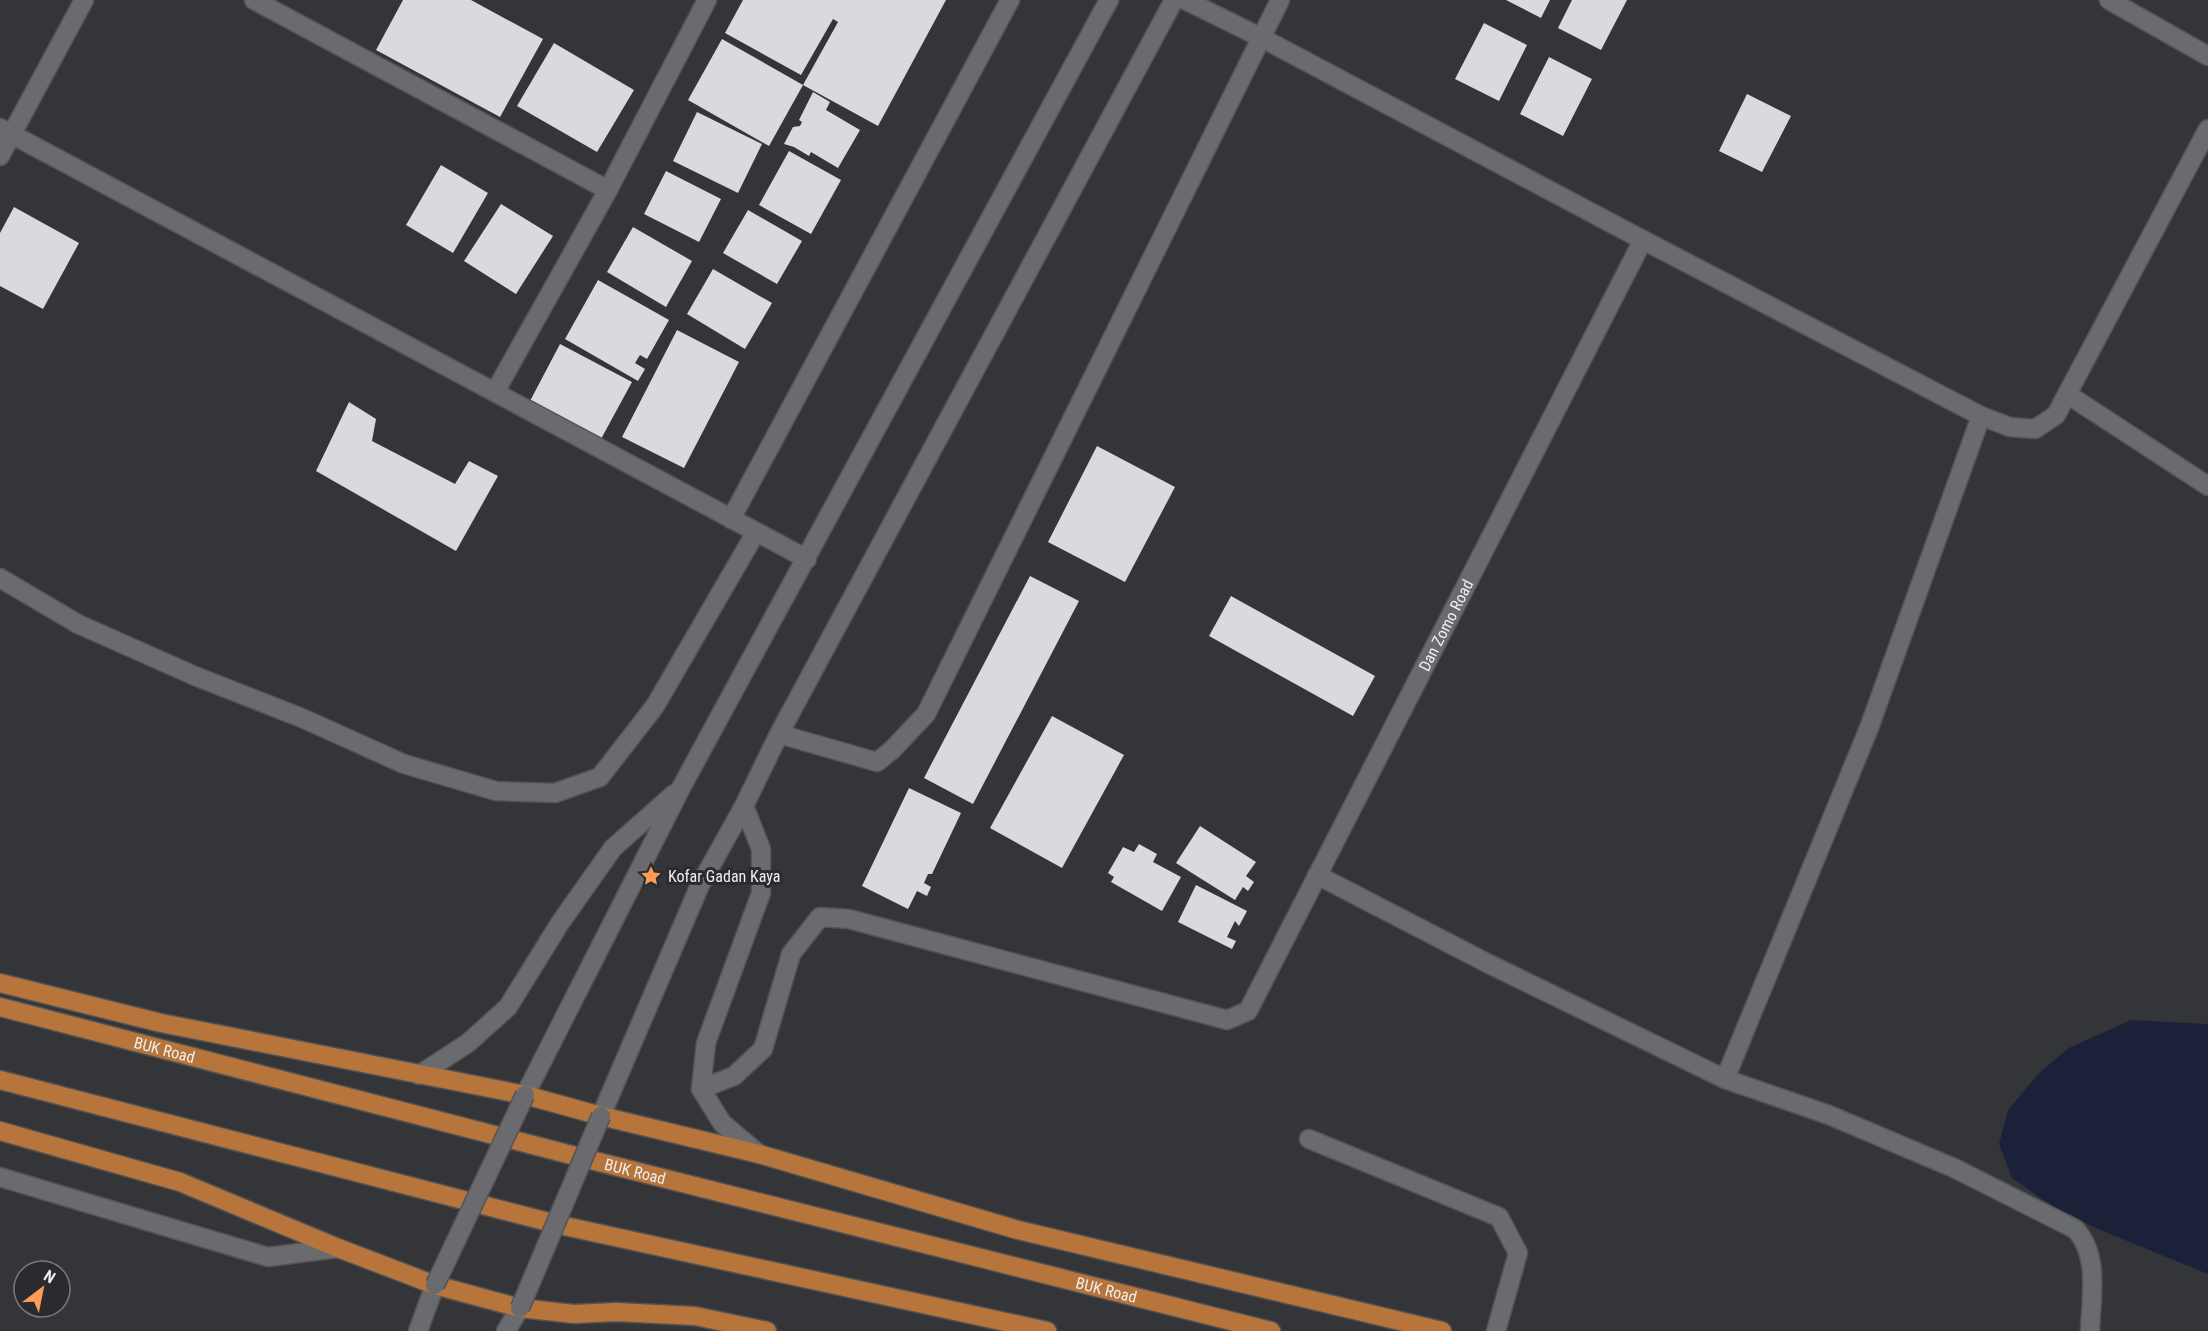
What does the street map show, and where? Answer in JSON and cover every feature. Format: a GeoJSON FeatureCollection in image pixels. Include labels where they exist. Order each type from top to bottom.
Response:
{"type":"FeatureCollection","features":[{"type":"Feature","properties":{"kind":"main road"},"geometry":{"type":"LineString","coordinates":[[0,983],[161,1023],[525,1095],[759,1154],[1018,1230],[1443,1331]]}},
{"type":"Feature","properties":{"kind":"main road","name":"BUK Road"},"geometry":{"type":"LineString","coordinates":[[0,1007],[583,1158],[1271,1331]]}},
{"type":"Feature","properties":{"kind":"main road"},"geometry":{"type":"LineString","coordinates":[[0,1080],[560,1225],[1047,1331]]}},
{"type":"Feature","properties":{"kind":"main road"},"geometry":{"type":"LineString","coordinates":[[0,1131],[180,1182],[338,1248],[435,1285],[520,1308],[574,1314],[616,1312],[695,1316],[767,1331]]}},
{"type":"Feature","properties":{"kind":"street"},"geometry":{"type":"LineString","coordinates":[[0,156],[6,131],[84,0]]}},
{"type":"Feature","properties":{"kind":"street"},"geometry":{"type":"LineString","coordinates":[[254,0],[609,190]]}},
{"type":"Feature","properties":{"kind":"street"},"geometry":{"type":"LineString","coordinates":[[495,392],[609,190],[707,0]]}},
{"type":"Feature","properties":{"kind":"street"},"geometry":{"type":"LineString","coordinates":[[731,519],[1010,0]]}},
{"type":"Feature","properties":{"kind":"street"},"geometry":{"type":"LineString","coordinates":[[418,1331],[435,1285],[525,1095],[682,786],[807,560],[1109,0]]}},
{"type":"Feature","properties":{"kind":"street"},"geometry":{"type":"LineString","coordinates":[[506,1331],[520,1308],[700,885],[1174,0]]}},
{"type":"Feature","properties":{"kind":"street"},"geometry":{"type":"LineString","coordinates":[[1185,0],[1260,37],[1980,416],[2010,427],[2034,429],[2056,415],[2208,129]]}},
{"type":"Feature","properties":{"kind":"street"},"geometry":{"type":"LineString","coordinates":[[779,734],[877,762],[926,714],[1280,0]]}},
{"type":"Feature","properties":{"kind":"street"},"geometry":{"type":"LineString","coordinates":[[2109,0],[2208,56]]}},
{"type":"Feature","properties":{"kind":"street"},"geometry":{"type":"LineString","coordinates":[[6,131],[807,560]]}},
{"type":"Feature","properties":{"kind":"street","name":"Dan Zomo Road"},"geometry":{"type":"LineString","coordinates":[[701,1089],[734,1076],[763,1049],[791,954],[820,917],[849,918],[1227,1020],[1248,1011],[1643,240]]}},
{"type":"Feature","properties":{"kind":"street"},"geometry":{"type":"LineString","coordinates":[[2067,394],[2208,486]]}},
{"type":"Feature","properties":{"kind":"street"},"geometry":{"type":"LineString","coordinates":[[1725,1080],[1869,728],[1980,416]]}},
{"type":"Feature","properties":{"kind":"street"},"geometry":{"type":"LineString","coordinates":[[0,578],[78,624],[195,676],[302,718],[404,764],[496,791],[555,793],[600,777],[648,714],[756,532]]}},
{"type":"Feature","properties":{"kind":"street"},"geometry":{"type":"LineString","coordinates":[[419,1075],[468,1043],[507,1006],[560,923],[613,848],[682,786]]}},
{"type":"Feature","properties":{"kind":"street"},"geometry":{"type":"LineString","coordinates":[[744,806],[761,849],[761,893],[706,1043],[701,1089],[722,1123],[759,1154]]}},
{"type":"Feature","properties":{"kind":"street"},"geometry":{"type":"LineString","coordinates":[[1317,875],[1487,963],[1725,1080],[1829,1115],[1954,1168],[2075,1229],[2082,1237],[2091,1257],[2090,1331]]}},
{"type":"Feature","properties":{"kind":"street"},"geometry":{"type":"LineString","coordinates":[[1310,1139],[1499,1217],[1518,1253],[1496,1331]]}},
{"type":"Feature","properties":{"kind":"street"},"geometry":{"type":"LineString","coordinates":[[0,1177],[268,1257],[338,1248]]}},
{"type":"Feature","properties":{"kind":"water"},"geometry":{"type":"Polygon","coordinates":[[[2131,1020],[2208,1024],[2208,1274],[2098,1229],[2054,1207],[2012,1178],[1999,1144],[2008,1110],[2039,1073],[2069,1048],[2131,1020]]]}},
{"type":"Feature","properties":{"kind":"building"},"geometry":{"type":"Polygon","coordinates":[[[403,0],[471,0],[543,39],[500,117],[376,50],[403,0]]]}},
{"type":"Feature","properties":{"kind":"building"},"geometry":{"type":"Polygon","coordinates":[[[743,0],[946,0],[878,126],[803,85],[838,22],[833,19],[801,75],[725,33],[743,0]]]}},
{"type":"Feature","properties":{"kind":"building"},"geometry":{"type":"Polygon","coordinates":[[[1506,0],[1550,0],[1541,18],[1506,0]]]}},
{"type":"Feature","properties":{"kind":"building"},"geometry":{"type":"Polygon","coordinates":[[[1572,0],[1627,0],[1601,50],[1558,28],[1572,0]]]}},
{"type":"Feature","properties":{"kind":"building"},"geometry":{"type":"Polygon","coordinates":[[[1484,23],[1527,45],[1499,101],[1455,79],[1484,23]]]}},
{"type":"Feature","properties":{"kind":"building"},"geometry":{"type":"Polygon","coordinates":[[[722,39],[803,85],[769,146],[688,100],[722,39]]]}},
{"type":"Feature","properties":{"kind":"building"},"geometry":{"type":"Polygon","coordinates":[[[554,43],[634,90],[597,152],[517,106],[554,43]]]}},
{"type":"Feature","properties":{"kind":"building"},"geometry":{"type":"Polygon","coordinates":[[[1549,57],[1592,79],[1563,136],[1520,114],[1549,57]]]}},
{"type":"Feature","properties":{"kind":"building"},"geometry":{"type":"Polygon","coordinates":[[[813,92],[830,102],[826,110],[860,130],[838,168],[811,152],[809,156],[784,144],[793,127],[800,126],[802,122],[799,120],[813,92]]]}},
{"type":"Feature","properties":{"kind":"building"},"geometry":{"type":"Polygon","coordinates":[[[1747,94],[1791,116],[1762,172],[1719,151],[1747,94]]]}},
{"type":"Feature","properties":{"kind":"building"},"geometry":{"type":"Polygon","coordinates":[[[697,112],[762,144],[738,193],[673,161],[697,112]]]}},
{"type":"Feature","properties":{"kind":"building"},"geometry":{"type":"Polygon","coordinates":[[[789,151],[841,180],[811,234],[759,205],[789,151]]]}},
{"type":"Feature","properties":{"kind":"building"},"geometry":{"type":"Polygon","coordinates":[[[441,165],[488,193],[453,253],[406,225],[441,165]]]}},
{"type":"Feature","properties":{"kind":"building"},"geometry":{"type":"Polygon","coordinates":[[[666,171],[721,199],[699,242],[644,214],[666,171]]]}},
{"type":"Feature","properties":{"kind":"building"},"geometry":{"type":"Polygon","coordinates":[[[501,204],[553,236],[516,294],[464,261],[501,204]]]}},
{"type":"Feature","properties":{"kind":"building"},"geometry":{"type":"Polygon","coordinates":[[[14,207],[79,243],[43,309],[0,286],[0,233],[14,207]]]}},
{"type":"Feature","properties":{"kind":"building"},"geometry":{"type":"Polygon","coordinates":[[[748,210],[802,241],[777,284],[723,253],[748,210]]]}},
{"type":"Feature","properties":{"kind":"building"},"geometry":{"type":"Polygon","coordinates":[[[633,227],[692,261],[666,307],[607,272],[633,227]]]}},
{"type":"Feature","properties":{"kind":"building"},"geometry":{"type":"Polygon","coordinates":[[[713,269],[772,303],[745,349],[687,314],[713,269]]]}},
{"type":"Feature","properties":{"kind":"building"},"geometry":{"type":"Polygon","coordinates":[[[598,280],[669,320],[647,359],[640,355],[635,363],[645,369],[638,381],[565,339],[598,280]]]}},
{"type":"Feature","properties":{"kind":"building"},"geometry":{"type":"Polygon","coordinates":[[[677,330],[739,362],[684,468],[622,437],[677,330]]]}},
{"type":"Feature","properties":{"kind":"building"},"geometry":{"type":"Polygon","coordinates":[[[560,344],[632,382],[601,439],[530,401],[560,344]]]}},
{"type":"Feature","properties":{"kind":"building"},"geometry":{"type":"Polygon","coordinates":[[[349,402],[376,419],[372,441],[455,484],[469,461],[498,476],[456,551],[316,471],[349,402]]]}},
{"type":"Feature","properties":{"kind":"building"},"geometry":{"type":"Polygon","coordinates":[[[1097,446],[1175,487],[1125,582],[1048,542],[1097,446]]]}},
{"type":"Feature","properties":{"kind":"building"},"geometry":{"type":"Polygon","coordinates":[[[1030,576],[1079,601],[973,804],[924,778],[1030,576]]]}},
{"type":"Feature","properties":{"kind":"building"},"geometry":{"type":"Polygon","coordinates":[[[1231,596],[1375,676],[1353,716],[1209,636],[1231,596]]]}},
{"type":"Feature","properties":{"kind":"building"},"geometry":{"type":"Polygon","coordinates":[[[1052,716],[1124,755],[1062,868],[990,828],[1052,716]]]}},
{"type":"Feature","properties":{"kind":"building"},"geometry":{"type":"Polygon","coordinates":[[[909,788],[961,813],[932,874],[928,874],[924,883],[931,887],[927,896],[917,891],[908,909],[862,886],[909,788]]]}},
{"type":"Feature","properties":{"kind":"building"},"geometry":{"type":"Polygon","coordinates":[[[1200,826],[1256,862],[1246,876],[1254,882],[1248,891],[1243,887],[1235,900],[1176,863],[1200,826]]]}},
{"type":"Feature","properties":{"kind":"building"},"geometry":{"type":"Polygon","coordinates":[[[1139,844],[1157,854],[1153,862],[1181,877],[1162,911],[1111,882],[1114,877],[1108,873],[1123,847],[1134,852],[1139,844]]]}},
{"type":"Feature","properties":{"kind":"building"},"geometry":{"type":"Polygon","coordinates":[[[1196,885],[1247,911],[1239,926],[1235,921],[1227,937],[1236,941],[1232,949],[1178,922],[1196,885]]]}},
{"type":"Feature","properties":{"kind":"place","name":"Kofar Gadan Kaya"},"geometry":{"type":"Point","coordinates":[651,876]}}]}
